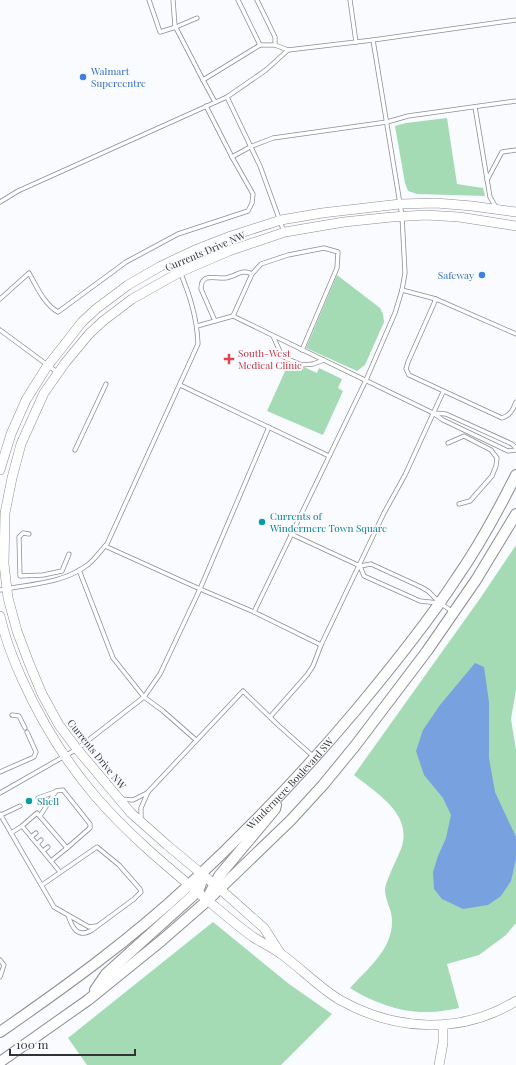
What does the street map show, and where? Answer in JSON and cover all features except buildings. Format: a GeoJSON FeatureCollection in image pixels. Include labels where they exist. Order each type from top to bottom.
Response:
{"type":"FeatureCollection","features":[{"type":"Feature","properties":{"kind":"main road","name":"Windermere Boulevard SW"},"geometry":{"type":"LineString","coordinates":[[0,1032],[77,978],[146,922],[189,885],[280,795],[377,685],[440,603],[458,577],[516,476]]}},
{"type":"Feature","properties":{"kind":"main road"},"geometry":{"type":"LineString","coordinates":[[217,887],[291,820],[323,785],[396,691],[454,612],[476,580],[516,514]]}},
{"type":"Feature","properties":{"kind":"main road"},"geometry":{"type":"LineString","coordinates":[[0,1062],[88,1000],[208,900],[274,809],[280,795]]}},
{"type":"Feature","properties":{"kind":"main road"},"geometry":{"type":"LineString","coordinates":[[88,1000],[106,974],[197,892],[200,887],[202,877],[200,874]]}},
{"type":"Feature","properties":{"kind":"street","name":"Currents Drive NW"},"geometry":{"type":"LineString","coordinates":[[0,470],[11,434],[26,400],[48,364],[82,322],[96,308],[128,285],[175,260],[232,236],[281,220],[329,212],[400,204],[443,204],[516,212]]}},
{"type":"Feature","properties":{"kind":"street","name":"Currents Drive NW"},"geometry":{"type":"LineString","coordinates":[[280,953],[264,928],[141,822],[119,799],[77,750],[59,725],[42,694],[17,631],[4,589],[5,513],[21,444],[44,394],[65,363],[89,334],[103,321],[132,299],[180,272],[229,251],[285,232],[344,222],[426,215],[459,217],[516,226]]}},
{"type":"Feature","properties":{"kind":"street"},"geometry":{"type":"LineString","coordinates":[[0,616],[14,662],[30,697],[66,757],[95,797],[120,824],[197,892],[254,938],[280,953],[317,984],[339,999],[363,1012],[390,1020],[417,1025],[443,1026],[488,1014],[507,1007],[516,1001]]}},
{"type":"Feature","properties":{"kind":"street"},"geometry":{"type":"LineString","coordinates":[[438,1065],[443,1043],[443,1026]]}},
{"type":"Feature","properties":{"kind":"lane"},"geometry":{"type":"LineString","coordinates":[[149,0],[160,32],[197,18]]}},
{"type":"Feature","properties":{"kind":"lane"},"geometry":{"type":"LineString","coordinates":[[173,0],[176,27],[215,102]]}},
{"type":"Feature","properties":{"kind":"lane"},"geometry":{"type":"LineString","coordinates":[[238,0],[260,45]]}},
{"type":"Feature","properties":{"kind":"lane"},"geometry":{"type":"LineString","coordinates":[[257,0],[275,37],[275,44]]}},
{"type":"Feature","properties":{"kind":"lane"},"geometry":{"type":"LineString","coordinates":[[350,0],[356,42]]}},
{"type":"Feature","properties":{"kind":"lane"},"geometry":{"type":"LineString","coordinates":[[203,80],[260,45],[275,44],[288,50],[516,20]]}},
{"type":"Feature","properties":{"kind":"lane"},"geometry":{"type":"LineString","coordinates":[[254,612],[366,380],[395,313],[402,290],[405,273],[402,216],[373,40]]}},
{"type":"Feature","properties":{"kind":"lane"},"geometry":{"type":"LineString","coordinates":[[0,202],[11,194],[227,97],[266,70],[288,50]]}},
{"type":"Feature","properties":{"kind":"lane"},"geometry":{"type":"LineString","coordinates":[[227,97],[260,166],[285,232]]}},
{"type":"Feature","properties":{"kind":"lane"},"geometry":{"type":"LineString","coordinates":[[232,157],[250,147],[273,138],[387,122],[408,116],[516,101]]}},
{"type":"Feature","properties":{"kind":"lane"},"geometry":{"type":"LineString","coordinates":[[0,299],[29,273],[42,297],[58,312],[126,262],[178,234],[248,211],[252,203],[253,194],[206,106]]}},
{"type":"Feature","properties":{"kind":"lane"},"geometry":{"type":"LineString","coordinates":[[474,107],[490,197],[497,209]]}},
{"type":"Feature","properties":{"kind":"lane"},"geometry":{"type":"LineString","coordinates":[[487,180],[502,152],[516,150]]}},
{"type":"Feature","properties":{"kind":"lane"},"geometry":{"type":"LineString","coordinates":[[232,316],[252,274],[261,264],[288,255],[324,248],[338,252],[337,268],[302,350]]}},
{"type":"Feature","properties":{"kind":"lane"},"geometry":{"type":"LineString","coordinates":[[4,589],[44,583],[70,575],[87,566],[105,546],[198,344],[194,308],[175,260]]}},
{"type":"Feature","properties":{"kind":"lane"},"geometry":{"type":"LineString","coordinates":[[215,321],[201,289],[201,284],[204,280],[210,277],[227,278],[245,272],[252,274]]}},
{"type":"Feature","properties":{"kind":"lane"},"geometry":{"type":"LineString","coordinates":[[402,290],[436,299],[516,334]]}},
{"type":"Feature","properties":{"kind":"lane"},"geometry":{"type":"LineString","coordinates":[[436,299],[408,362],[406,369],[409,375],[502,418],[512,412],[516,402]]}},
{"type":"Feature","properties":{"kind":"lane"},"geometry":{"type":"LineString","coordinates":[[197,326],[232,316],[366,380],[433,413],[443,420],[508,451],[516,449],[512,444],[446,414],[433,413]]}},
{"type":"Feature","properties":{"kind":"lane"},"geometry":{"type":"LineString","coordinates":[[0,330],[48,364],[58,373]]}},
{"type":"Feature","properties":{"kind":"lane"},"geometry":{"type":"LineString","coordinates":[[273,336],[282,356],[288,359],[302,365],[313,364],[324,360]]}},
{"type":"Feature","properties":{"kind":"lane"},"geometry":{"type":"LineString","coordinates":[[75,450],[106,384]]}},
{"type":"Feature","properties":{"kind":"lane"},"geometry":{"type":"LineString","coordinates":[[180,385],[329,456]]}},
{"type":"Feature","properties":{"kind":"lane"},"geometry":{"type":"LineString","coordinates":[[270,717],[307,675],[313,666],[321,645],[384,513],[405,475],[444,392]]}},
{"type":"Feature","properties":{"kind":"lane"},"geometry":{"type":"LineString","coordinates":[[0,793],[77,750],[144,697],[160,674],[200,589],[269,427]]}},
{"type":"Feature","properties":{"kind":"lane"},"geometry":{"type":"LineString","coordinates":[[448,443],[464,436],[491,450],[496,458],[496,466],[488,481],[470,501],[458,504]]}},
{"type":"Feature","properties":{"kind":"lane"},"geometry":{"type":"LineString","coordinates":[[29,534],[23,533],[19,537],[20,576],[43,575],[62,571],[69,554]]}},
{"type":"Feature","properties":{"kind":"lane"},"geometry":{"type":"LineString","coordinates":[[291,534],[360,566],[371,564],[421,587],[428,591],[440,603],[454,612]]}},
{"type":"Feature","properties":{"kind":"lane"},"geometry":{"type":"LineString","coordinates":[[105,546],[254,612],[321,645]]}},
{"type":"Feature","properties":{"kind":"lane"},"geometry":{"type":"LineString","coordinates":[[360,566],[364,576],[420,601],[440,603]]}},
{"type":"Feature","properties":{"kind":"lane"},"geometry":{"type":"LineString","coordinates":[[79,570],[113,658],[144,697],[163,711],[196,740]]}},
{"type":"Feature","properties":{"kind":"lane"},"geometry":{"type":"LineString","coordinates":[[141,822],[141,808],[148,792],[243,691],[314,758]]}},
{"type":"Feature","properties":{"kind":"lane"},"geometry":{"type":"LineString","coordinates":[[12,715],[19,716],[25,728]]}},
{"type":"Feature","properties":{"kind":"lane"},"geometry":{"type":"LineString","coordinates":[[0,772],[34,757],[36,752],[27,732]]}},
{"type":"Feature","properties":{"kind":"lane"},"geometry":{"type":"LineString","coordinates":[[38,798],[62,790],[90,824],[90,828],[51,861]]}},
{"type":"Feature","properties":{"kind":"lane"},"geometry":{"type":"LineString","coordinates":[[40,816],[56,791]]}},
{"type":"Feature","properties":{"kind":"lane"},"geometry":{"type":"LineString","coordinates":[[119,799],[133,800],[148,792]]}},
{"type":"Feature","properties":{"kind":"lane"},"geometry":{"type":"LineString","coordinates":[[20,806],[0,814],[54,907],[90,927],[99,925]]}},
{"type":"Feature","properties":{"kind":"lane"},"geometry":{"type":"LineString","coordinates":[[11,833],[37,813],[57,839],[67,848]]}},
{"type":"Feature","properties":{"kind":"lane"},"geometry":{"type":"LineString","coordinates":[[22,826],[60,872]]}},
{"type":"Feature","properties":{"kind":"lane"},"geometry":{"type":"LineString","coordinates":[[31,837],[36,833]]}},
{"type":"Feature","properties":{"kind":"lane"},"geometry":{"type":"LineString","coordinates":[[37,844],[42,840]]}},
{"type":"Feature","properties":{"kind":"lane"},"geometry":{"type":"LineString","coordinates":[[43,851],[48,847]]}},
{"type":"Feature","properties":{"kind":"lane"},"geometry":{"type":"LineString","coordinates":[[42,885],[98,847],[119,865],[140,889],[141,892],[134,899],[87,933],[82,933],[72,927],[68,915]]}},
{"type":"Feature","properties":{"kind":"lane"},"geometry":{"type":"LineString","coordinates":[[0,960],[4,965],[0,977]]}},
{"type":"Feature","properties":{"kind":"green space"},"geometry":{"type":"Polygon","coordinates":[[[447,118],[457,184],[483,188],[485,196],[417,194],[408,191],[405,183],[395,126],[406,123],[447,118]]]}},
{"type":"Feature","properties":{"kind":"green space"},"geometry":{"type":"Polygon","coordinates":[[[337,275],[380,308],[383,314],[384,322],[365,365],[357,371],[306,348],[337,275]]]}},
{"type":"Feature","properties":{"kind":"green space"},"geometry":{"type":"Polygon","coordinates":[[[295,363],[317,373],[319,368],[342,379],[338,388],[343,391],[323,435],[267,411],[287,367],[292,369],[295,363]]]}},
{"type":"Feature","properties":{"kind":"green space"},"geometry":{"type":"Polygon","coordinates":[[[516,545],[516,690],[511,719],[516,750],[516,923],[506,935],[479,955],[447,964],[459,1008],[428,1012],[397,1009],[368,998],[350,988],[378,957],[388,940],[392,920],[386,898],[385,887],[403,842],[403,830],[400,819],[393,809],[375,791],[354,775],[479,600],[516,545]]]}},
{"type":"Feature","properties":{"kind":"green space"},"geometry":{"type":"Polygon","coordinates":[[[213,922],[289,984],[332,1014],[281,1065],[87,1065],[68,1038],[213,922]]]}},
{"type":"Feature","properties":{"kind":"water"},"geometry":{"type":"Polygon","coordinates":[[[475,663],[484,667],[489,702],[489,758],[495,792],[516,837],[516,859],[511,881],[501,896],[488,905],[463,909],[442,899],[434,889],[433,872],[446,838],[451,815],[443,798],[424,775],[416,751],[423,730],[440,705],[475,663]]]}},
{"type":"Feature","properties":{"kind":"place","name":"Walmart Supercentre"},"geometry":{"type":"Point","coordinates":[83,77]}},
{"type":"Feature","properties":{"kind":"place","name":"Safeway"},"geometry":{"type":"Point","coordinates":[482,275]}},
{"type":"Feature","properties":{"kind":"place","name":"South-West Medical Clinic"},"geometry":{"type":"Point","coordinates":[229,359]}},
{"type":"Feature","properties":{"kind":"place","name":"Currents of Windermere Town Square"},"geometry":{"type":"Point","coordinates":[262,522]}},
{"type":"Feature","properties":{"kind":"place","name":"Shell"},"geometry":{"type":"Point","coordinates":[29,801]}}]}
